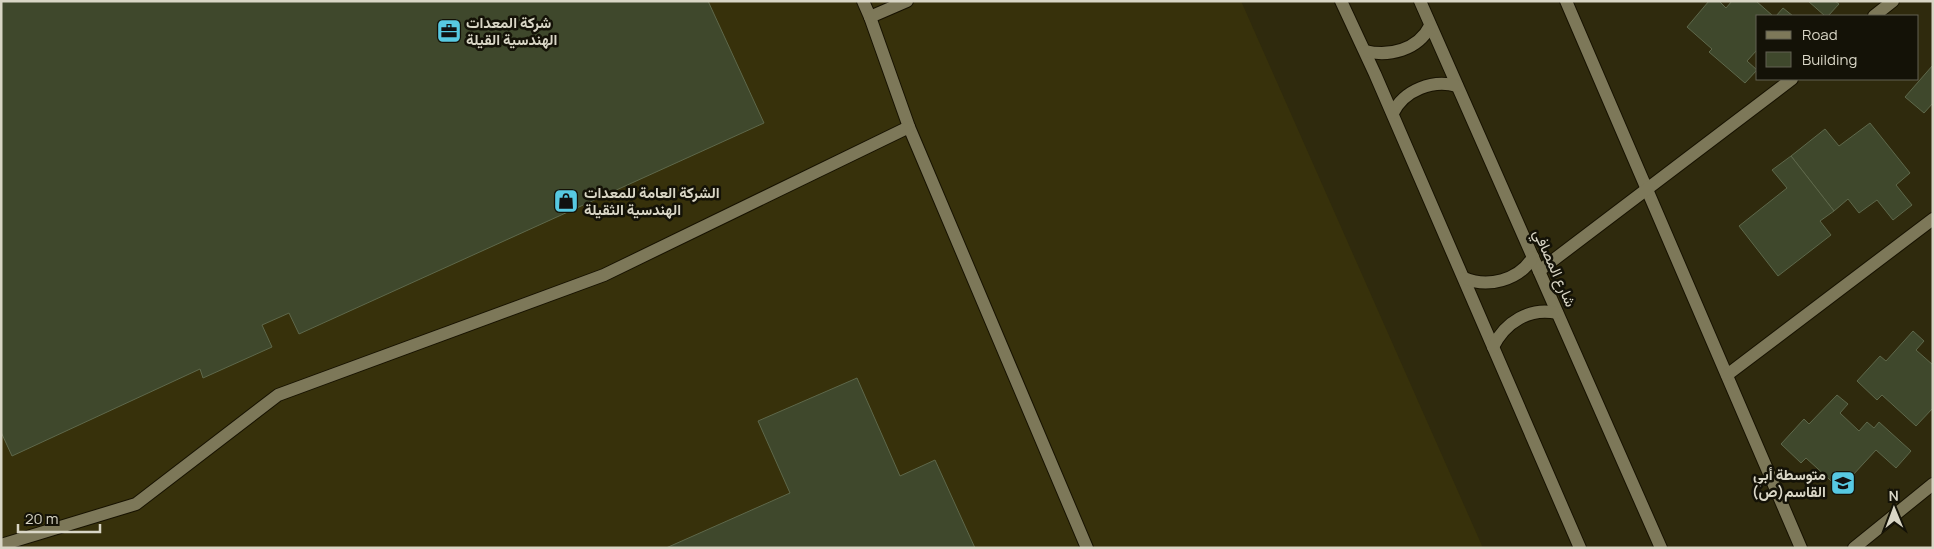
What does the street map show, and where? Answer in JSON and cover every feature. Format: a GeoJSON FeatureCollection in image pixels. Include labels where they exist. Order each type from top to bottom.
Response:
{"type":"FeatureCollection","features":[{"type":"Feature","properties":{"kind":"main road"},"geometry":{"type":"LineString","coordinates":[[863,1],[909,127],[1088,548]]}},
{"type":"Feature","properties":{"kind":"main road"},"geometry":{"type":"LineString","coordinates":[[870,17],[907,1]]}},
{"type":"Feature","properties":{"kind":"main road"},"geometry":{"type":"LineString","coordinates":[[1341,1],[1393,113],[1580,548]]}},
{"type":"Feature","properties":{"kind":"main road","name":"شارع المصافي"},"geometry":{"type":"LineString","coordinates":[[1420,1],[1661,548]]}},
{"type":"Feature","properties":{"kind":"main road"},"geometry":{"type":"LineString","coordinates":[[1875,15],[1893,1]]}},
{"type":"Feature","properties":{"kind":"main road"},"geometry":{"type":"LineString","coordinates":[[1568,2],[1801,548]]}},
{"type":"Feature","properties":{"kind":"main road"},"geometry":{"type":"LineString","coordinates":[[1365,51],[1375,54],[1390,54],[1406,48],[1420,40],[1430,26]]}},
{"type":"Feature","properties":{"kind":"main road"},"geometry":{"type":"LineString","coordinates":[[1539,270],[1791,80]]}},
{"type":"Feature","properties":{"kind":"main road"},"geometry":{"type":"LineString","coordinates":[[1393,113],[1405,97],[1419,89],[1435,84],[1457,86]]}},
{"type":"Feature","properties":{"kind":"main road"},"geometry":{"type":"LineString","coordinates":[[1,545],[136,504],[278,395],[604,275],[909,127]]}},
{"type":"Feature","properties":{"kind":"main road"},"geometry":{"type":"LineString","coordinates":[[1727,375],[1933,219]]}},
{"type":"Feature","properties":{"kind":"main road"},"geometry":{"type":"LineString","coordinates":[[1464,278],[1487,283],[1503,280],[1518,273],[1529,264],[1533,257]]}},
{"type":"Feature","properties":{"kind":"main road"},"geometry":{"type":"LineString","coordinates":[[1493,347],[1499,335],[1508,325],[1523,316],[1538,312],[1558,313]]}},
{"type":"Feature","properties":{"kind":"main road"},"geometry":{"type":"LineString","coordinates":[[1854,548],[1933,484]]}},
{"type":"Feature","properties":{"kind":"shaded area"},"geometry":{"type":"Polygon","coordinates":[[[1,1],[1241,1],[1483,548],[1,548],[1,1]]]}},
{"type":"Feature","properties":{"kind":"building"},"geometry":{"type":"Polygon","coordinates":[[[1,1],[708,1],[764,123],[299,334],[289,313],[262,325],[272,347],[203,378],[200,369],[12,456],[1,432],[1,1]]]}},
{"type":"Feature","properties":{"kind":"building"},"geometry":{"type":"Polygon","coordinates":[[[1709,1],[1719,1],[1726,8],[1732,1],[1756,1],[1772,15],[1756,15],[1756,51],[1747,61],[1756,71],[1745,83],[1709,52],[1712,49],[1687,27],[1709,1]]]}},
{"type":"Feature","properties":{"kind":"building"},"geometry":{"type":"Polygon","coordinates":[[[1808,1],[1835,1],[1839,4],[1829,15],[1824,15],[1808,1]]]}},
{"type":"Feature","properties":{"kind":"building"},"geometry":{"type":"Polygon","coordinates":[[[1783,8],[1792,15],[1777,15],[1783,8]]]}},
{"type":"Feature","properties":{"kind":"building"},"geometry":{"type":"Polygon","coordinates":[[[1933,65],[1933,103],[1924,113],[1905,97],[1933,65]]]}},
{"type":"Feature","properties":{"kind":"building"},"geometry":{"type":"Polygon","coordinates":[[[1870,123],[1910,173],[1896,185],[1912,205],[1893,220],[1877,200],[1859,213],[1848,199],[1834,211],[1791,156],[1825,129],[1839,146],[1870,123]]]}},
{"type":"Feature","properties":{"kind":"building"},"geometry":{"type":"Polygon","coordinates":[[[1791,156],[1834,211],[1820,221],[1831,235],[1778,276],[1739,226],[1787,188],[1772,170],[1791,156]]]}},
{"type":"Feature","properties":{"kind":"building"},"geometry":{"type":"Polygon","coordinates":[[[1913,331],[1924,341],[1916,350],[1933,365],[1933,408],[1916,426],[1882,395],[1877,400],[1857,381],[1880,356],[1886,361],[1913,331]]]}},
{"type":"Feature","properties":{"kind":"building"},"geometry":{"type":"Polygon","coordinates":[[[857,378],[900,476],[935,460],[975,548],[666,548],[790,493],[758,421],[857,378]]]}},
{"type":"Feature","properties":{"kind":"building"},"geometry":{"type":"Polygon","coordinates":[[[1837,395],[1848,404],[1840,413],[1859,431],[1867,422],[1874,428],[1879,422],[1911,451],[1896,468],[1876,450],[1840,489],[1806,458],[1801,463],[1781,444],[1804,419],[1809,424],[1837,395]]]}},
{"type":"Feature","properties":{"kind":"place","name":"شركة المعدات الهندسية القيلة"},"geometry":{"type":"Point","coordinates":[449,31]}},
{"type":"Feature","properties":{"kind":"place","name":"الشركة العامة للمعدات الهندسية الثقيلة"},"geometry":{"type":"Point","coordinates":[566,201]}},
{"type":"Feature","properties":{"kind":"place","name":"متوسطة أبي القاسم(ص)"},"geometry":{"type":"Point","coordinates":[1843,483]}}]}
